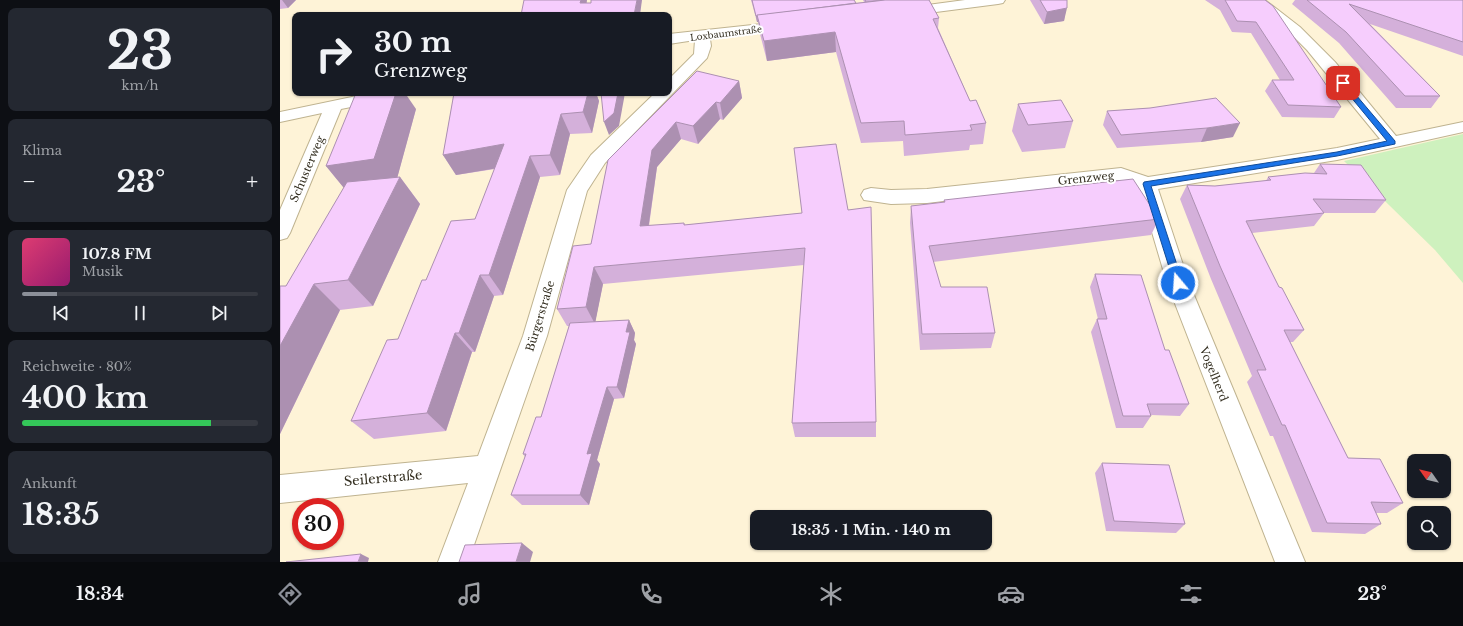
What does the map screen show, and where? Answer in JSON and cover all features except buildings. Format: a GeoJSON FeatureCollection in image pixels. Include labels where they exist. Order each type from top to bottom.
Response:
{"type":"FeatureCollection","features":[{"type":"Feature","properties":{"kind":"street"},"geometry":{"type":"LineString","coordinates":[[888,14],[998,0]]}},
{"type":"Feature","properties":{"kind":"street"},"geometry":{"type":"LineString","coordinates":[[1256,0],[1294,29],[1314,48],[1392,142]]}},
{"type":"Feature","properties":{"kind":"street","name":"Loxbaumstraße"},"geometry":{"type":"LineString","coordinates":[[672,39],[802,24]]}},
{"type":"Feature","properties":{"kind":"street"},"geometry":{"type":"LineString","coordinates":[[672,85],[701,55],[703,46],[702,35]]}},
{"type":"Feature","properties":{"kind":"street"},"geometry":{"type":"LineString","coordinates":[[280,117],[381,96]]}},
{"type":"Feature","properties":{"kind":"street","name":"Bürgerstraße"},"geometry":{"type":"LineString","coordinates":[[453,562],[535,336],[577,190],[598,159],[661,96]]}},
{"type":"Feature","properties":{"kind":"street","name":"Schusterweg"},"geometry":{"type":"LineString","coordinates":[[280,232],[334,106]]}},
{"type":"Feature","properties":{"kind":"street"},"geometry":{"type":"LineString","coordinates":[[1147,184],[1337,154],[1463,127]]}},
{"type":"Feature","properties":{"kind":"street","name":"Grenzweg"},"geometry":{"type":"LineString","coordinates":[[871,195],[891,197],[927,196],[1121,174],[1147,184]]}},
{"type":"Feature","properties":{"kind":"street","name":"Vogelherd"},"geometry":{"type":"LineString","coordinates":[[1147,184],[1178,283],[1290,562]]}},
{"type":"Feature","properties":{"kind":"street","name":"Seilerstraße"},"geometry":{"type":"LineString","coordinates":[[280,489],[486,468]]}},
{"type":"Feature","properties":{"kind":"green space"},"geometry":{"type":"Polygon","coordinates":[[[1463,134],[1463,283],[1435,250],[1344,161],[1463,134]]]}},
{"type":"Feature","properties":{"kind":"route"},"geometry":{"type":"LineString","coordinates":[[1178,283],[1147,184],[1337,154],[1392,142],[1343,83]]}}]}
